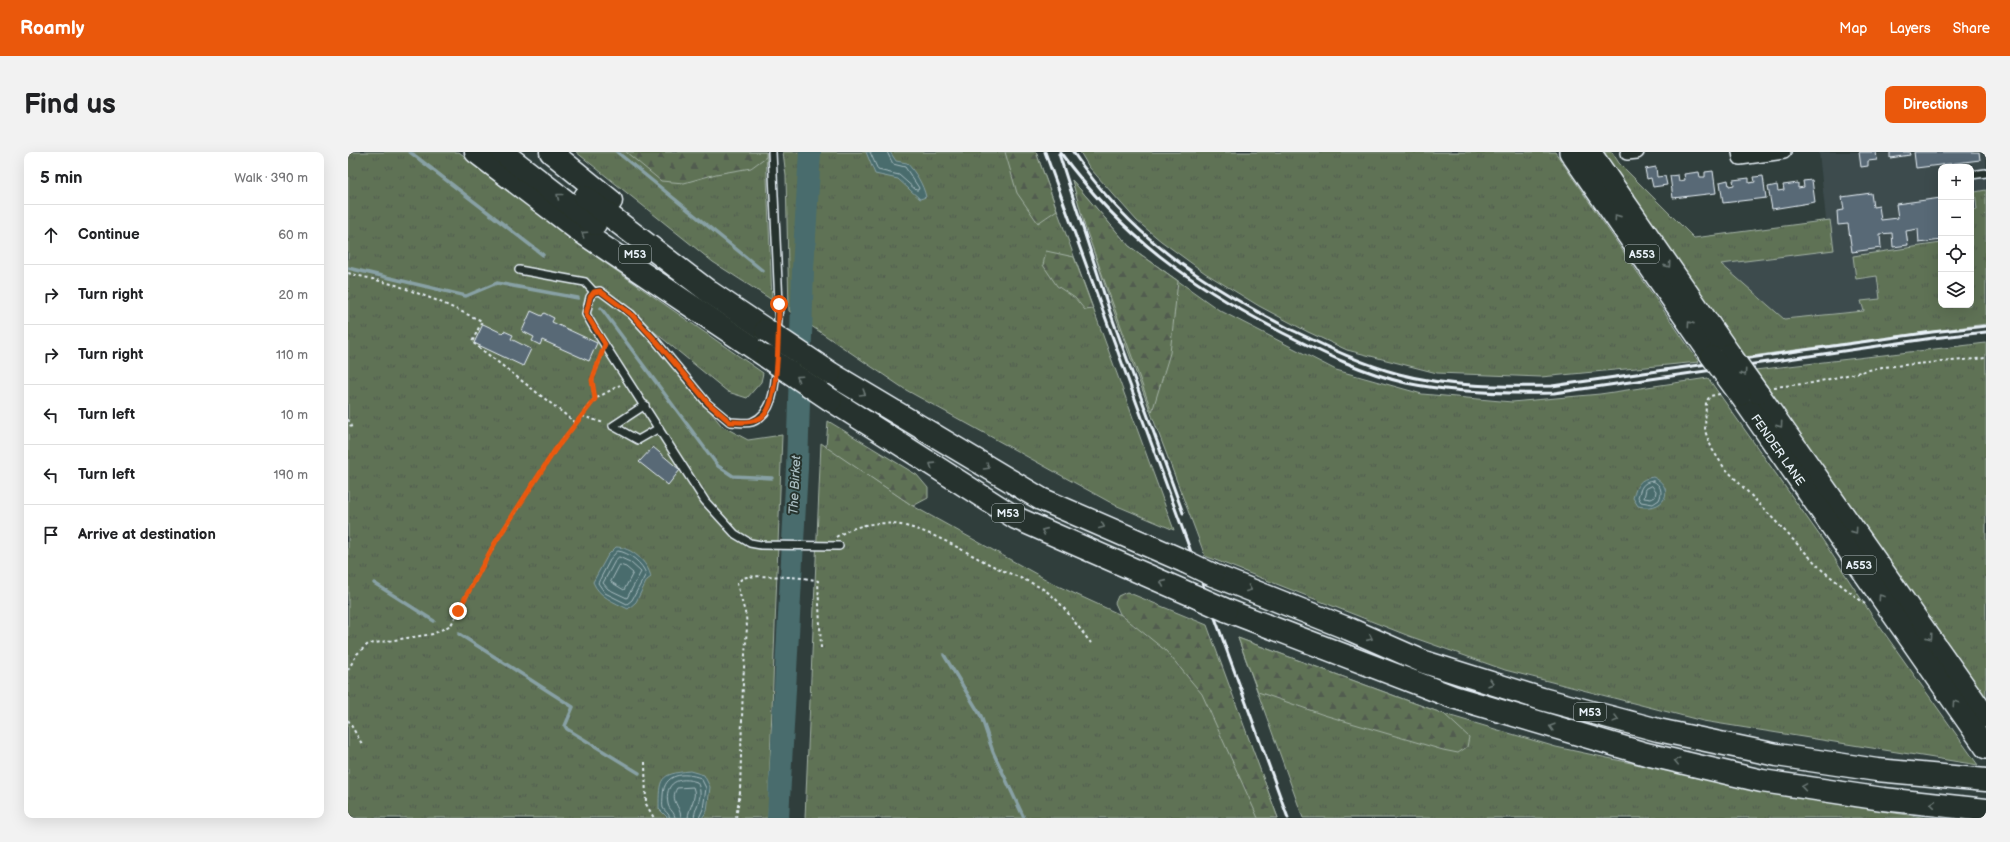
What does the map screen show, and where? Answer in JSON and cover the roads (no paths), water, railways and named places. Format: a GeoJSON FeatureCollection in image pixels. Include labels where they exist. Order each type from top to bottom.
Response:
{"type":"FeatureCollection","features":[{"type":"Feature","properties":{"kind":"highway"},"geometry":{"type":"LineString","coordinates":[[476,152],[577,229],[771,347]]}},
{"type":"Feature","properties":{"kind":"highway","name":"M53"},"geometry":{"type":"LineString","coordinates":[[502,152],[771,347],[830,373],[1041,499],[1213,575],[1349,629],[1424,662],[1542,699],[1658,730],[1808,760],[1877,770],[1986,780]]}},
{"type":"Feature","properties":{"kind":"highway","name":"M53"},"geometry":{"type":"LineString","coordinates":[[525,152],[708,291],[831,400],[1016,518],[1226,610],[1453,697],[1646,754],[1762,781],[1883,799],[1986,810]]}},
{"type":"Feature","properties":{"kind":"highway"},"geometry":{"type":"LineString","coordinates":[[551,152],[771,347]]}},
{"type":"Feature","properties":{"kind":"main road","name":"FENDER LANE"},"geometry":{"type":"LineString","coordinates":[[1570,152],[1721,355]]}},
{"type":"Feature","properties":{"kind":"main road","name":"FENDER LANE"},"geometry":{"type":"LineString","coordinates":[[1590,152],[1721,355],[1982,742]]}},
{"type":"Feature","properties":{"kind":"main road","name":"FENDER LANE"},"geometry":{"type":"LineString","coordinates":[[1747,393],[1986,717]]}},
{"type":"Feature","properties":{"kind":"street"},"geometry":{"type":"LineString","coordinates":[[1739,152],[1740,158],[1784,152]]}},
{"type":"Feature","properties":{"kind":"lane"},"geometry":{"type":"LineString","coordinates":[[772,152],[779,304],[771,347],[774,392],[764,415],[751,422],[730,422],[708,403],[631,314],[600,291],[594,292],[590,297],[586,314],[705,501],[735,534],[746,541],[761,545],[838,546]]}},
{"type":"Feature","properties":{"kind":"lane"},"geometry":{"type":"LineString","coordinates":[[1974,175],[1986,173]]}},
{"type":"Feature","properties":{"kind":"lane"},"geometry":{"type":"LineString","coordinates":[[519,270],[585,282],[594,292]]}},
{"type":"Feature","properties":{"kind":"lane"},"geometry":{"type":"LineString","coordinates":[[645,405],[613,426],[638,440],[659,428]]}},
{"type":"Feature","properties":{"kind":"water"},"geometry":{"type":"Polygon","coordinates":[[[866,152],[890,152],[896,161],[907,163],[919,179],[926,197],[920,199],[898,179],[875,174],[866,152]]]}},
{"type":"Feature","properties":{"kind":"water"},"geometry":{"type":"Polygon","coordinates":[[[1653,477],[1660,481],[1664,487],[1666,492],[1665,498],[1661,503],[1655,506],[1638,506],[1633,498],[1637,486],[1645,479],[1653,477]]]}},
{"type":"Feature","properties":{"kind":"water"},"geometry":{"type":"Polygon","coordinates":[[[616,547],[627,550],[638,556],[643,561],[651,577],[647,580],[636,602],[628,609],[599,592],[593,582],[608,555],[616,547]]]}},
{"type":"Feature","properties":{"kind":"water"},"geometry":{"type":"Polygon","coordinates":[[[690,771],[704,775],[710,787],[707,811],[702,818],[667,817],[659,809],[659,790],[663,780],[672,774],[690,771]]]}},
{"type":"Feature","properties":{"kind":"waterway"},"geometry":{"type":"LineString","coordinates":[[410,152],[543,255]]}},
{"type":"Feature","properties":{"kind":"waterway"},"geometry":{"type":"LineString","coordinates":[[617,152],[763,271]]}},
{"type":"Feature","properties":{"kind":"waterway","name":"The Birket"},"geometry":{"type":"LineString","coordinates":[[778,818],[797,468],[803,269],[810,152]]}},
{"type":"Feature","properties":{"kind":"waterway"},"geometry":{"type":"LineString","coordinates":[[348,268],[466,296],[497,283],[578,298]]}},
{"type":"Feature","properties":{"kind":"waterway"},"geometry":{"type":"LineString","coordinates":[[794,269],[803,269]]}},
{"type":"Feature","properties":{"kind":"waterway"},"geometry":{"type":"LineString","coordinates":[[601,308],[718,466],[733,476],[772,478]]}},
{"type":"Feature","properties":{"kind":"waterway","name":"The Birket"},"geometry":{"type":"LineString","coordinates":[[789,471],[797,468]]}},
{"type":"Feature","properties":{"kind":"waterway"},"geometry":{"type":"LineString","coordinates":[[374,583],[434,621]]}},
{"type":"Feature","properties":{"kind":"waterway"},"geometry":{"type":"LineString","coordinates":[[459,634],[573,707],[565,726],[567,729],[639,773]]}},
{"type":"Feature","properties":{"kind":"waterway"},"geometry":{"type":"LineString","coordinates":[[944,655],[981,716],[993,752],[1024,818]]}},
{"type":"Feature","properties":{"kind":"railway"},"geometry":{"type":"LineString","coordinates":[[1045,152],[1288,818]]}},
{"type":"Feature","properties":{"kind":"railway"},"geometry":{"type":"LineString","coordinates":[[1060,152],[1108,210],[1160,256],[1188,277],[1249,315],[1313,348],[1374,374],[1406,383],[1443,389],[1480,392],[1554,393],[1933,338],[1986,332]]}},
{"type":"Feature","properties":{"kind":"railway"},"geometry":{"type":"LineString","coordinates":[[1073,152],[1095,182],[1118,209],[1143,233],[1197,275],[1257,312],[1316,342],[1385,370],[1436,382],[1475,385],[1552,386],[1932,332],[1986,326]]}},
{"type":"Feature","properties":{"kind":"railway"},"geometry":{"type":"LineString","coordinates":[[1059,154],[1110,312],[1183,513]]}}]}
